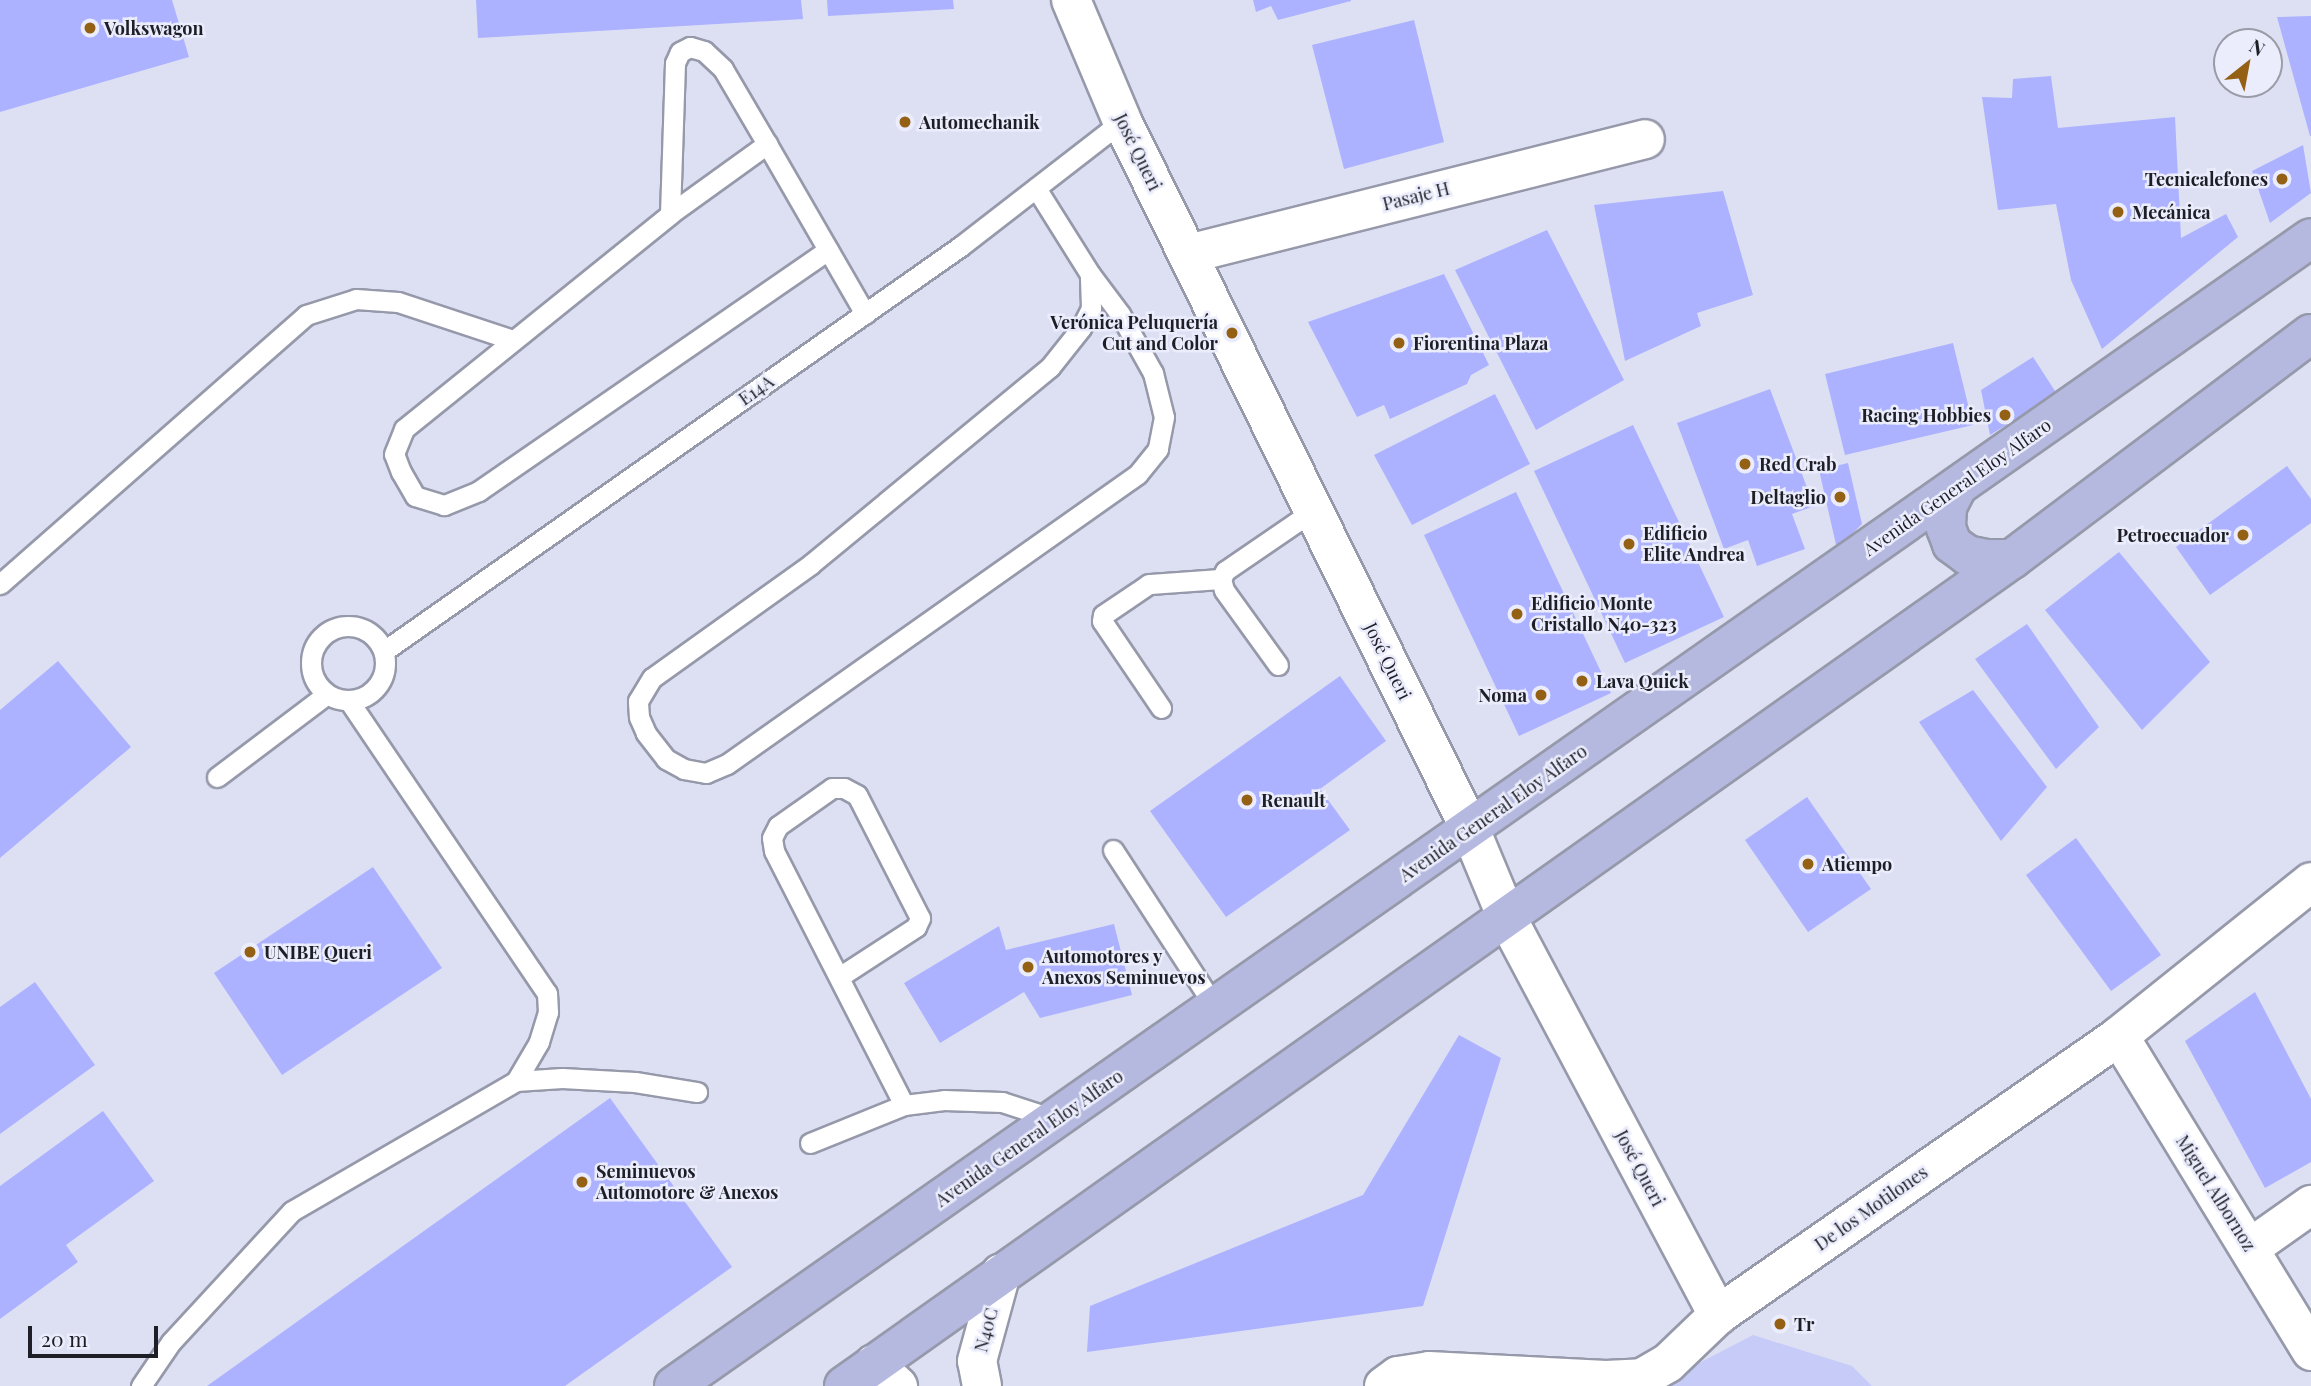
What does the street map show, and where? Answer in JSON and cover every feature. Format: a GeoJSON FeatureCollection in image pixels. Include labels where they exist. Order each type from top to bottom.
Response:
{"type":"FeatureCollection","features":[{"type":"Feature","properties":{"kind":"main road","name":"Avenida General Eloy Alfaro"},"geometry":{"type":"LineString","coordinates":[[674,1386],[1956,489],[2311,237]]}},
{"type":"Feature","properties":{"kind":"main road"},"geometry":{"type":"LineString","coordinates":[[872,1379],[1001,1273],[2012,559],[2311,334]]}},
{"type":"Feature","properties":{"kind":"main road"},"geometry":{"type":"LineString","coordinates":[[1956,489],[1947,508],[1945,528],[1952,544],[1976,557],[2012,559]]}},
{"type":"Feature","properties":{"kind":"street","name":"José Queri"},"geometry":{"type":"LineString","coordinates":[[1071,0],[1122,121],[1470,829],[1507,918],[1718,1315]]}},
{"type":"Feature","properties":{"kind":"street","name":"Pasaje H"},"geometry":{"type":"LineString","coordinates":[[1188,254],[1645,139]]}},
{"type":"Feature","properties":{"kind":"street","name":"De los Motilones"},"geometry":{"type":"LineString","coordinates":[[1384,1386],[1398,1376],[1429,1371],[1606,1380],[1642,1378],[1668,1363],[1718,1315],[2119,1036],[2311,882]]}},
{"type":"Feature","properties":{"kind":"street","name":"Miguel Albornoz"},"geometry":{"type":"LineString","coordinates":[[2119,1036],[2311,1351]]}},
{"type":"Feature","properties":{"kind":"street"},"geometry":{"type":"LineString","coordinates":[[2250,1248],[2311,1205]]}},
{"type":"Feature","properties":{"kind":"street","name":"N40C"},"geometry":{"type":"LineString","coordinates":[[982,1386],[977,1361],[1001,1273]]}},
{"type":"Feature","properties":{"kind":"lane"},"geometry":{"type":"LineString","coordinates":[[670,214],[675,63],[680,52],[690,47],[704,51],[723,69],[865,314]]}},
{"type":"Feature","properties":{"kind":"lane","name":"E14A"},"geometry":{"type":"LineString","coordinates":[[384,651],[961,247],[1122,121]]}},
{"type":"Feature","properties":{"kind":"lane"},"geometry":{"type":"LineString","coordinates":[[767,144],[670,214],[404,429],[394,454],[415,496],[444,505],[479,491],[828,250]]}},
{"type":"Feature","properties":{"kind":"lane"},"geometry":{"type":"LineString","coordinates":[[1036,188],[1090,274],[1120,314],[1153,373],[1164,417],[1158,449],[1138,474],[727,764],[706,773],[684,769],[666,759],[646,733],[639,717],[638,701],[652,678],[811,564],[1050,366],[1081,328],[1091,308],[1090,274]]}},
{"type":"Feature","properties":{"kind":"lane"},"geometry":{"type":"LineString","coordinates":[[0,584],[306,314],[356,299],[398,302],[513,340]]}},
{"type":"Feature","properties":{"kind":"lane"},"geometry":{"type":"LineString","coordinates":[[1278,666],[1224,590],[1221,579],[1225,571],[1314,510]]}},
{"type":"Feature","properties":{"kind":"lane"},"geometry":{"type":"LineString","coordinates":[[1161,708],[1102,621],[1103,615],[1149,584],[1221,579]]}},
{"type":"Feature","properties":{"kind":"lane"},"geometry":{"type":"LineString","coordinates":[[349,702],[371,693],[384,674],[384,651],[370,632],[347,625],[325,633],[312,652],[312,675],[326,695],[349,702],[547,993],[548,1013],[539,1042],[516,1081]]}},
{"type":"Feature","properties":{"kind":"lane"},"geometry":{"type":"LineString","coordinates":[[217,776],[326,695]]}},
{"type":"Feature","properties":{"kind":"lane"},"geometry":{"type":"LineString","coordinates":[[839,977],[916,927],[920,918],[857,795],[844,788],[832,788],[778,826],[772,838],[774,851],[904,1105]]}},
{"type":"Feature","properties":{"kind":"lane"},"geometry":{"type":"LineString","coordinates":[[1113,850],[1215,1007]]}},
{"type":"Feature","properties":{"kind":"lane"},"geometry":{"type":"LineString","coordinates":[[141,1386],[171,1342],[292,1211],[516,1081],[562,1078],[635,1082],[697,1093]]}},
{"type":"Feature","properties":{"kind":"lane"},"geometry":{"type":"LineString","coordinates":[[810,1143],[904,1105],[944,1100],[1002,1102],[1055,1119]]}},
{"type":"Feature","properties":{"kind":"shaded area"},"geometry":{"type":"Polygon","coordinates":[[[1753,1335],[1852,1366],[1872,1386],[1655,1386],[1753,1335]]]}},
{"type":"Feature","properties":{"kind":"building","name":"Volkswagon"},"geometry":{"type":"Polygon","coordinates":[[[0,0],[172,0],[189,57],[0,112],[0,0]]]}},
{"type":"Feature","properties":{"kind":"building"},"geometry":{"type":"Polygon","coordinates":[[[476,0],[801,0],[803,19],[478,38],[476,0]]]}},
{"type":"Feature","properties":{"kind":"building"},"geometry":{"type":"Polygon","coordinates":[[[827,0],[953,0],[954,9],[828,16],[827,0]]]}},
{"type":"Feature","properties":{"kind":"building"},"geometry":{"type":"Polygon","coordinates":[[[1253,0],[1351,1],[1278,20],[1271,6],[1256,12],[1253,0]]]}},
{"type":"Feature","properties":{"kind":"building"},"geometry":{"type":"Polygon","coordinates":[[[2311,16],[2311,136],[2283,39],[2283,28],[2280,28],[2277,17],[2311,16]]]}},
{"type":"Feature","properties":{"kind":"building"},"geometry":{"type":"Polygon","coordinates":[[[1414,20],[1444,142],[1344,169],[1312,45],[1414,20]]]}},
{"type":"Feature","properties":{"kind":"building","name":"Mecánica"},"geometry":{"type":"Polygon","coordinates":[[[2051,76],[2058,128],[2175,117],[2181,238],[2226,214],[2238,237],[2102,349],[2071,280],[2056,204],[1998,210],[1982,97],[2012,98],[2013,79],[2051,76]]]}},
{"type":"Feature","properties":{"kind":"building","name":"Tecnicalefones"},"geometry":{"type":"Polygon","coordinates":[[[2303,145],[2311,193],[2270,223],[2252,171],[2303,145]]]}},
{"type":"Feature","properties":{"kind":"building"},"geometry":{"type":"Polygon","coordinates":[[[1723,191],[1753,295],[1697,313],[1701,326],[1625,361],[1594,205],[1723,191]]]}},
{"type":"Feature","properties":{"kind":"building"},"geometry":{"type":"Polygon","coordinates":[[[1547,230],[1624,380],[1536,430],[1455,270],[1547,230]]]}},
{"type":"Feature","properties":{"kind":"building","name":"Fiorentina Plaza"},"geometry":{"type":"Polygon","coordinates":[[[1444,274],[1489,365],[1471,375],[1467,384],[1390,419],[1384,405],[1357,417],[1308,322],[1444,274]]]}},
{"type":"Feature","properties":{"kind":"building"},"geometry":{"type":"Polygon","coordinates":[[[1953,343],[1973,425],[1845,455],[1825,374],[1953,343]]]}},
{"type":"Feature","properties":{"kind":"building","name":"Racing Hobbies"},"geometry":{"type":"Polygon","coordinates":[[[2033,357],[2057,394],[1990,435],[1981,390],[2033,357]]]}},
{"type":"Feature","properties":{"kind":"building","name":"Red Crab"},"geometry":{"type":"Polygon","coordinates":[[[1770,389],[1814,506],[1792,514],[1805,549],[1757,566],[1748,540],[1724,549],[1677,423],[1770,389]]]}},
{"type":"Feature","properties":{"kind":"building"},"geometry":{"type":"Polygon","coordinates":[[[1495,394],[1530,464],[1412,525],[1374,455],[1495,394]]]}},
{"type":"Feature","properties":{"kind":"building","name":"Edificio Elite Andrea"},"geometry":{"type":"Polygon","coordinates":[[[1633,425],[1724,617],[1625,663],[1534,471],[1633,425]]]}},
{"type":"Feature","properties":{"kind":"building","name":"Deltaglio"},"geometry":{"type":"Polygon","coordinates":[[[1848,463],[1862,524],[1837,549],[1819,470],[1848,463]]]}},
{"type":"Feature","properties":{"kind":"building","name":"Petroecuador"},"geometry":{"type":"Polygon","coordinates":[[[2287,466],[2311,499],[2311,523],[2210,595],[2176,547],[2287,466]]]}},
{"type":"Feature","properties":{"kind":"building","name":"Edificio Monte Cristallo N40-323"},"geometry":{"type":"Polygon","coordinates":[[[1516,492],[1611,693],[1519,736],[1424,535],[1516,492]]]}},
{"type":"Feature","properties":{"kind":"building"},"geometry":{"type":"Polygon","coordinates":[[[2119,552],[2210,662],[2142,730],[2045,610],[2119,552]]]}},
{"type":"Feature","properties":{"kind":"building"},"geometry":{"type":"Polygon","coordinates":[[[2027,624],[2099,727],[2056,769],[1975,659],[2027,624]]]}},
{"type":"Feature","properties":{"kind":"building"},"geometry":{"type":"Polygon","coordinates":[[[58,661],[131,747],[0,858],[0,710],[58,661]]]}},
{"type":"Feature","properties":{"kind":"building","name":"Renault"},"geometry":{"type":"Polygon","coordinates":[[[1340,676],[1386,741],[1320,789],[1350,830],[1226,917],[1150,811],[1340,676]]]}},
{"type":"Feature","properties":{"kind":"building"},"geometry":{"type":"Polygon","coordinates":[[[1973,690],[2047,787],[2001,841],[1919,722],[1973,690]]]}},
{"type":"Feature","properties":{"kind":"building","name":"Atiempo"},"geometry":{"type":"Polygon","coordinates":[[[1807,797],[1871,889],[1808,932],[1745,840],[1807,797]]]}},
{"type":"Feature","properties":{"kind":"building"},"geometry":{"type":"Polygon","coordinates":[[[2076,838],[2161,955],[2111,991],[2026,875],[2076,838]]]}},
{"type":"Feature","properties":{"kind":"building"},"geometry":{"type":"Polygon","coordinates":[[[373,867],[442,968],[282,1075],[214,973],[373,867]]]}},
{"type":"Feature","properties":{"kind":"building","name":"Automotores y Anexos Seminuevos"},"geometry":{"type":"Polygon","coordinates":[[[1114,924],[1132,995],[1040,1018],[1024,992],[940,1043],[904,983],[999,926],[1006,950],[1114,924]]]}},
{"type":"Feature","properties":{"kind":"building"},"geometry":{"type":"Polygon","coordinates":[[[35,982],[95,1065],[0,1134],[0,1007],[35,982]]]}},
{"type":"Feature","properties":{"kind":"building"},"geometry":{"type":"Polygon","coordinates":[[[2255,992],[2311,1099],[2311,1162],[2265,1188],[2185,1041],[2255,992]]]}},
{"type":"Feature","properties":{"kind":"building"},"geometry":{"type":"Polygon","coordinates":[[[1459,1035],[1501,1058],[1423,1306],[1087,1352],[1090,1306],[1363,1195],[1459,1035]]]}},
{"type":"Feature","properties":{"kind":"building","name":"Seminuevos Automotore & Anexos"},"geometry":{"type":"Polygon","coordinates":[[[610,1098],[732,1267],[565,1386],[207,1386],[610,1098]]]}},
{"type":"Feature","properties":{"kind":"building"},"geometry":{"type":"Polygon","coordinates":[[[103,1111],[154,1181],[66,1245],[78,1262],[0,1319],[0,1186],[103,1111]]]}},
{"type":"Feature","properties":{"kind":"place","name":"Volkswagon"},"geometry":{"type":"Point","coordinates":[90,28]}},
{"type":"Feature","properties":{"kind":"place","name":"Automechanik"},"geometry":{"type":"Point","coordinates":[905,122]}},
{"type":"Feature","properties":{"kind":"place","name":"Tecnicalefones"},"geometry":{"type":"Point","coordinates":[2282,179]}},
{"type":"Feature","properties":{"kind":"place","name":"Mecánica"},"geometry":{"type":"Point","coordinates":[2118,212]}},
{"type":"Feature","properties":{"kind":"place","name":"Verónica Peluquería Cut and Color"},"geometry":{"type":"Point","coordinates":[1232,333]}},
{"type":"Feature","properties":{"kind":"place","name":"Fiorentina Plaza"},"geometry":{"type":"Point","coordinates":[1399,343]}},
{"type":"Feature","properties":{"kind":"place","name":"Racing Hobbies"},"geometry":{"type":"Point","coordinates":[2005,415]}},
{"type":"Feature","properties":{"kind":"place","name":"Red Crab"},"geometry":{"type":"Point","coordinates":[1745,464]}},
{"type":"Feature","properties":{"kind":"place","name":"Deltaglio"},"geometry":{"type":"Point","coordinates":[1840,497]}},
{"type":"Feature","properties":{"kind":"place","name":"Petroecuador"},"geometry":{"type":"Point","coordinates":[2243,535]}},
{"type":"Feature","properties":{"kind":"place","name":"Edificio Elite Andrea"},"geometry":{"type":"Point","coordinates":[1629,544]}},
{"type":"Feature","properties":{"kind":"place","name":"Edificio Monte Cristallo N40-323"},"geometry":{"type":"Point","coordinates":[1517,614]}},
{"type":"Feature","properties":{"kind":"place","name":"Lava Quick"},"geometry":{"type":"Point","coordinates":[1582,681]}},
{"type":"Feature","properties":{"kind":"place","name":"Noma"},"geometry":{"type":"Point","coordinates":[1541,695]}},
{"type":"Feature","properties":{"kind":"place","name":"Renault"},"geometry":{"type":"Point","coordinates":[1247,800]}},
{"type":"Feature","properties":{"kind":"place","name":"Atiempo"},"geometry":{"type":"Point","coordinates":[1808,864]}},
{"type":"Feature","properties":{"kind":"place","name":"UNIBE Queri"},"geometry":{"type":"Point","coordinates":[250,952]}},
{"type":"Feature","properties":{"kind":"place","name":"Automotores y Anexos Seminuevos"},"geometry":{"type":"Point","coordinates":[1028,967]}},
{"type":"Feature","properties":{"kind":"place","name":"Seminuevos Automotore & Anexos"},"geometry":{"type":"Point","coordinates":[582,1182]}},
{"type":"Feature","properties":{"kind":"place","name":"Tr"},"geometry":{"type":"Point","coordinates":[1780,1324]}}]}
